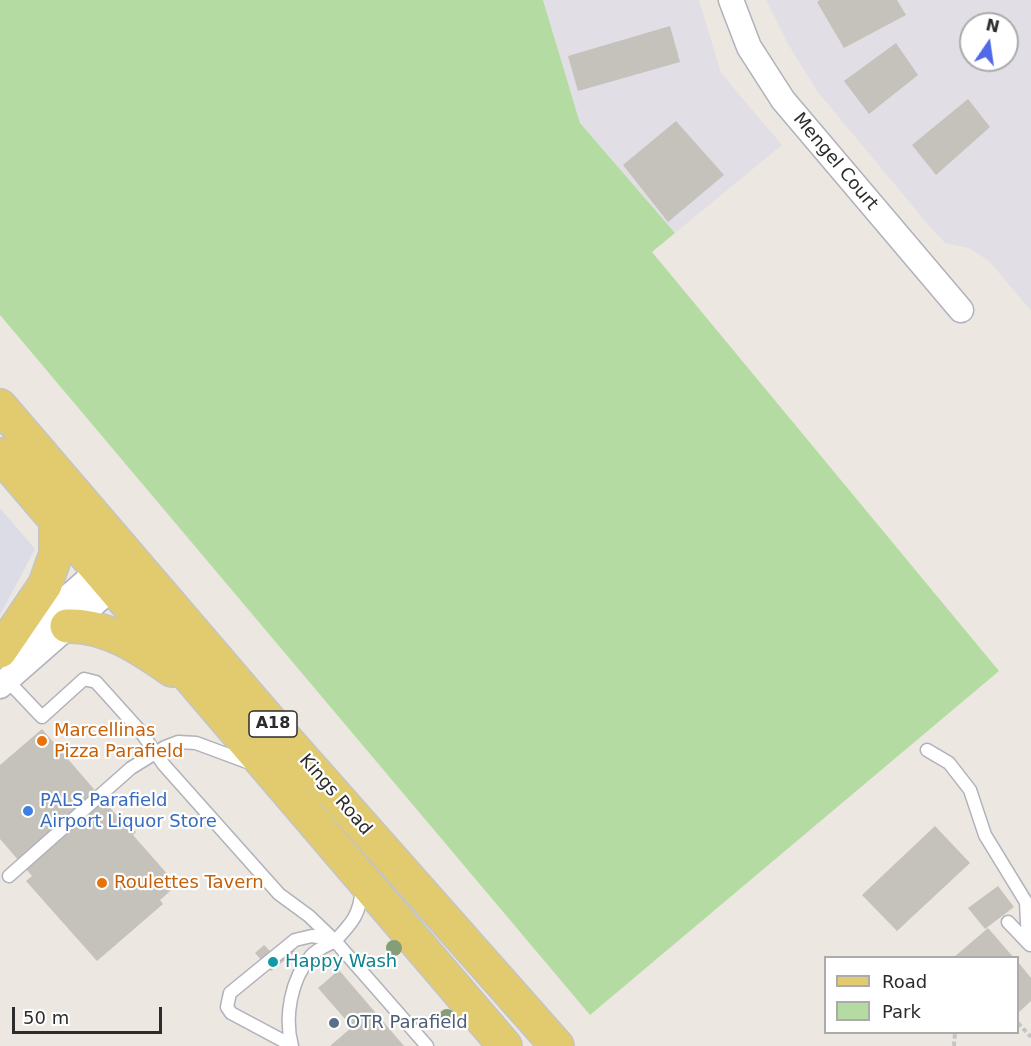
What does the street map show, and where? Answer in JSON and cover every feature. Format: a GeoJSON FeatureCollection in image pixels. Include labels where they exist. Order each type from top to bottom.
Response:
{"type":"FeatureCollection","features":[{"type":"Feature","properties":{"kind":"main road","name":"Kings Road"},"geometry":{"type":"LineString","coordinates":[[0,406],[281,734],[557,1046]]}},
{"type":"Feature","properties":{"kind":"main road","name":"Kings Road"},"geometry":{"type":"LineString","coordinates":[[0,455],[363,877],[505,1046]]}},
{"type":"Feature","properties":{"kind":"main road"},"geometry":{"type":"LineString","coordinates":[[2,673],[45,585],[56,554],[56,521]]}},
{"type":"Feature","properties":{"kind":"main road"},"geometry":{"type":"LineString","coordinates":[[67,626],[84,625],[105,631],[158,661],[200,689]]}},
{"type":"Feature","properties":{"kind":"street","name":"Mengel Court"},"geometry":{"type":"LineString","coordinates":[[731,0],[749,47],[783,100],[961,310]]}},
{"type":"Feature","properties":{"kind":"street"},"geometry":{"type":"LineString","coordinates":[[0,657],[106,578],[130,557]]}},
{"type":"Feature","properties":{"kind":"street"},"geometry":{"type":"LineString","coordinates":[[2,673],[67,626],[106,578]]}},
{"type":"Feature","properties":{"kind":"lane"},"geometry":{"type":"LineString","coordinates":[[2,673],[42,717],[84,679],[96,682],[141,732],[164,765],[279,894],[309,916],[335,941],[427,1046]]}},
{"type":"Feature","properties":{"kind":"lane"},"geometry":{"type":"LineString","coordinates":[[9,876],[112,783],[155,752],[178,742],[196,743],[249,762],[283,786]]}},
{"type":"Feature","properties":{"kind":"lane"},"geometry":{"type":"LineString","coordinates":[[927,750],[949,763],[970,790],[985,835],[1026,902],[1030,945]]}},
{"type":"Feature","properties":{"kind":"lane"},"geometry":{"type":"LineString","coordinates":[[292,1045],[288,1026],[291,1000],[298,975],[312,954],[335,941],[354,921],[361,903],[363,877]]}},
{"type":"Feature","properties":{"kind":"lane"},"geometry":{"type":"LineString","coordinates":[[1008,922],[1030,945]]}},
{"type":"Feature","properties":{"kind":"lane"},"geometry":{"type":"LineString","coordinates":[[292,1045],[231,1013],[227,1007],[230,993],[295,940],[312,936],[335,941]]}},
{"type":"Feature","properties":{"kind":"path"},"geometry":{"type":"LineString","coordinates":[[1019,1025],[1031,1037]]}},
{"type":"Feature","properties":{"kind":"shaded area"},"geometry":{"type":"Polygon","coordinates":[[[543,0],[699,0],[721,73],[782,145],[675,233],[580,123],[543,0]]]}},
{"type":"Feature","properties":{"kind":"shaded area"},"geometry":{"type":"Polygon","coordinates":[[[766,0],[1031,0],[1031,311],[989,261],[969,248],[945,243],[817,91],[788,44],[766,0]]]}},
{"type":"Feature","properties":{"kind":"shaded area"},"geometry":{"type":"Polygon","coordinates":[[[0,508],[35,549],[0,615],[0,508]]]}},
{"type":"Feature","properties":{"kind":"green space"},"geometry":{"type":"Polygon","coordinates":[[[0,0],[543,0],[580,123],[675,233],[652,252],[999,671],[590,1015],[0,315],[0,0]]]}},
{"type":"Feature","properties":{"kind":"building"},"geometry":{"type":"Polygon","coordinates":[[[820,0],[897,0],[906,15],[844,48],[817,2],[820,0]]]}},
{"type":"Feature","properties":{"kind":"building"},"geometry":{"type":"Polygon","coordinates":[[[670,26],[680,62],[578,91],[568,56],[670,26]]]}},
{"type":"Feature","properties":{"kind":"building"},"geometry":{"type":"Polygon","coordinates":[[[896,43],[918,75],[869,114],[844,81],[896,43]]]}},
{"type":"Feature","properties":{"kind":"building"},"geometry":{"type":"Polygon","coordinates":[[[968,99],[990,127],[936,175],[912,145],[968,99]]]}},
{"type":"Feature","properties":{"kind":"building"},"geometry":{"type":"Polygon","coordinates":[[[676,121],[724,175],[668,222],[623,165],[676,121]]]}},
{"type":"Feature","properties":{"kind":"building"},"geometry":{"type":"Polygon","coordinates":[[[42,729],[124,824],[128,822],[136,832],[133,835],[177,885],[160,900],[163,904],[97,961],[26,881],[32,876],[0,839],[0,765],[42,729]]]}},
{"type":"Feature","properties":{"kind":"building"},"geometry":{"type":"Polygon","coordinates":[[[935,826],[970,863],[897,931],[862,895],[935,826]]]}},
{"type":"Feature","properties":{"kind":"building"},"geometry":{"type":"Polygon","coordinates":[[[998,886],[1014,907],[985,929],[968,908],[998,886]]]}},
{"type":"Feature","properties":{"kind":"building"},"geometry":{"type":"Polygon","coordinates":[[[988,928],[1012,956],[955,956],[988,928]]]}},
{"type":"Feature","properties":{"kind":"building","name":"Happy Wash"},"geometry":{"type":"Polygon","coordinates":[[[285,940],[295,952],[271,971],[255,953],[264,945],[271,952],[285,940]]]}},
{"type":"Feature","properties":{"kind":"building"},"geometry":{"type":"Polygon","coordinates":[[[1019,963],[1031,978],[1031,1001],[1019,1012],[1019,963]]]}},
{"type":"Feature","properties":{"kind":"building"},"geometry":{"type":"Polygon","coordinates":[[[339,970],[404,1046],[330,1046],[352,1027],[318,988],[339,970]]]}},
{"type":"Feature","properties":{"kind":"place","name":"Marcellinas Pizza Parafield"},"geometry":{"type":"Point","coordinates":[42,741]}},
{"type":"Feature","properties":{"kind":"place","name":"PALS Parafield Airport Liquor Store"},"geometry":{"type":"Point","coordinates":[28,811]}},
{"type":"Feature","properties":{"kind":"place","name":"Roulettes Tavern"},"geometry":{"type":"Point","coordinates":[102,883]}},
{"type":"Feature","properties":{"kind":"place","name":"Happy Wash"},"geometry":{"type":"Point","coordinates":[273,962]}},
{"type":"Feature","properties":{"kind":"place","name":"OTR Parafield"},"geometry":{"type":"Point","coordinates":[334,1023]}}]}
